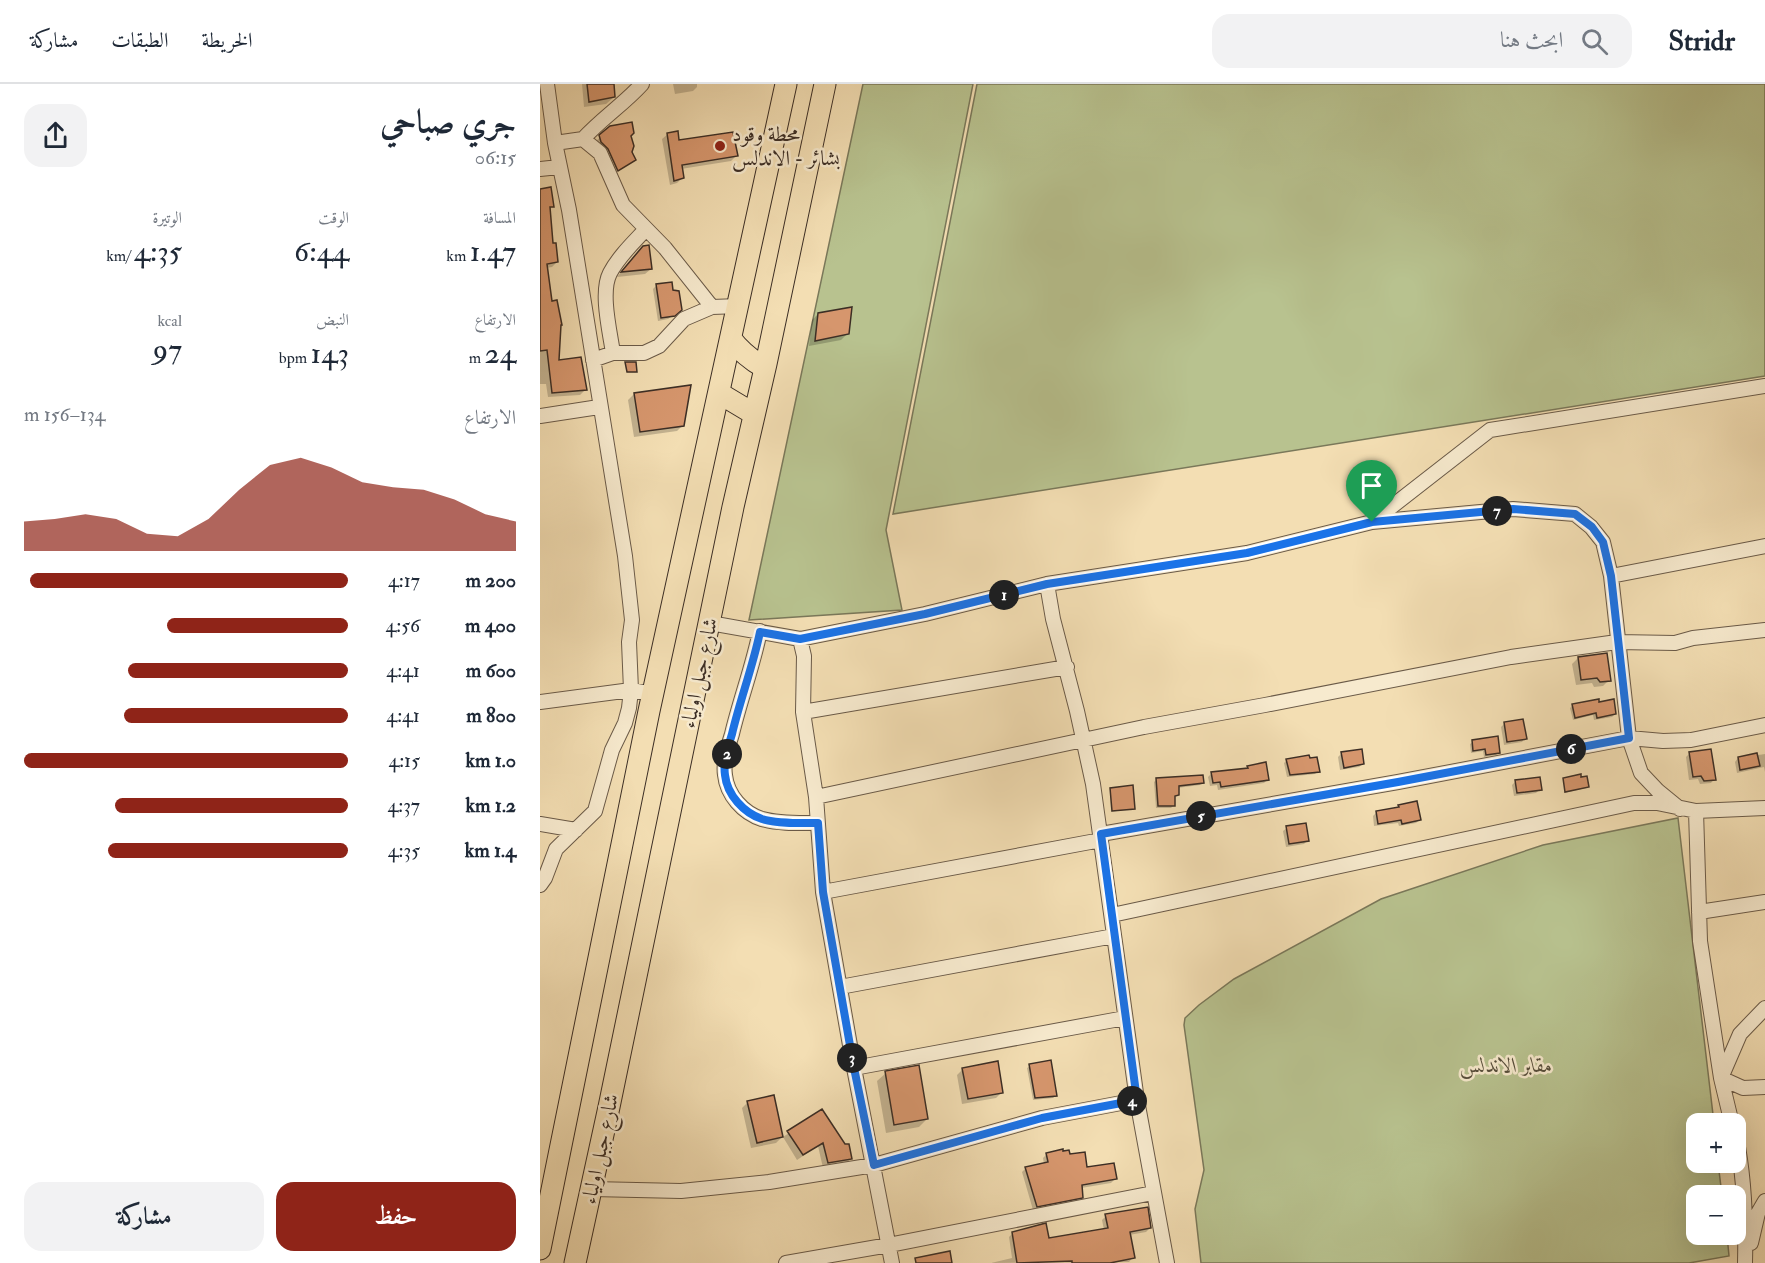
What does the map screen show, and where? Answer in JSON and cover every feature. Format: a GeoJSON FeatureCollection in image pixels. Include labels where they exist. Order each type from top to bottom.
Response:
{"type":"FeatureCollection","features":[{"type":"Feature","properties":{"kind":"highway","name":"شارع جبل اولياء"},"geometry":{"type":"LineString","coordinates":[[540,1249],[619,857],[786,84]]}},
{"type":"Feature","properties":{"kind":"highway","name":"شارع جبل اولياء"},"geometry":{"type":"LineString","coordinates":[[575,1263],[825,84]]}},
{"type":"Feature","properties":{"kind":"highway"},"geometry":{"type":"LineString","coordinates":[[731,339],[751,360],[765,368]]}},
{"type":"Feature","properties":{"kind":"highway"},"geometry":{"type":"LineString","coordinates":[[719,393],[754,414]]}},
{"type":"Feature","properties":{"kind":"street"},"geometry":{"type":"LineString","coordinates":[[540,885],[556,849],[595,811],[612,750],[625,723],[631,690],[629,642],[632,620],[628,577],[547,84]]}},
{"type":"Feature","properties":{"kind":"street"},"geometry":{"type":"LineString","coordinates":[[555,143],[583,139],[601,119],[628,99],[642,84]]}},
{"type":"Feature","properties":{"kind":"street"},"geometry":{"type":"LineString","coordinates":[[583,139],[600,153],[623,205],[664,248],[712,307]]}},
{"type":"Feature","properties":{"kind":"street"},"geometry":{"type":"LineString","coordinates":[[540,169],[560,167]]}},
{"type":"Feature","properties":{"kind":"street"},"geometry":{"type":"LineString","coordinates":[[613,353],[606,302],[609,274],[646,229]]}},
{"type":"Feature","properties":{"kind":"street"},"geometry":{"type":"LineString","coordinates":[[593,360],[613,353],[644,353],[659,346],[684,319],[712,307],[739,306]]}},
{"type":"Feature","properties":{"kind":"street"},"geometry":{"type":"LineString","coordinates":[[1372,522],[1490,430],[1765,386]]}},
{"type":"Feature","properties":{"kind":"street"},"geometry":{"type":"LineString","coordinates":[[540,416],[599,406]]}},
{"type":"Feature","properties":{"kind":"street"},"geometry":{"type":"LineString","coordinates":[[710,623],[800,639],[925,614],[1047,584],[1247,553],[1372,522],[1513,509],[1575,514],[1592,527],[1603,542],[1611,576],[1629,738],[1641,773],[1680,809]]}},
{"type":"Feature","properties":{"kind":"street"},"geometry":{"type":"LineString","coordinates":[[1611,576],[1765,546]]}},
{"type":"Feature","properties":{"kind":"street"},"geometry":{"type":"LineString","coordinates":[[1047,584],[1053,619],[1084,739],[1101,837],[1137,1100],[1167,1263]]}},
{"type":"Feature","properties":{"kind":"street"},"geometry":{"type":"LineString","coordinates":[[816,797],[1084,739],[1511,657],[1617,642],[1675,642],[1765,630]]}},
{"type":"Feature","properties":{"kind":"street"},"geometry":{"type":"LineString","coordinates":[[760,632],[729,746],[725,778],[738,804],[762,819],[818,823]]}},
{"type":"Feature","properties":{"kind":"street"},"geometry":{"type":"LineString","coordinates":[[800,639],[804,656],[803,712],[816,797],[823,892],[892,1263]]}},
{"type":"Feature","properties":{"kind":"street"},"geometry":{"type":"LineString","coordinates":[[803,712],[1067,667]]}},
{"type":"Feature","properties":{"kind":"street"},"geometry":{"type":"LineString","coordinates":[[540,702],[631,690],[654,694]]}},
{"type":"Feature","properties":{"kind":"street"},"geometry":{"type":"LineString","coordinates":[[823,892],[1101,837],[1629,738],[1663,741],[1691,740],[1765,725]]}},
{"type":"Feature","properties":{"kind":"street"},"geometry":{"type":"LineString","coordinates":[[1112,915],[1634,803],[1657,803],[1696,811],[1765,808]]}},
{"type":"Feature","properties":{"kind":"street"},"geometry":{"type":"LineString","coordinates":[[1696,811],[1700,941],[1721,1078],[1729,1113]]}},
{"type":"Feature","properties":{"kind":"street"},"geometry":{"type":"LineString","coordinates":[[540,825],[576,830]]}},
{"type":"Feature","properties":{"kind":"street"},"geometry":{"type":"LineString","coordinates":[[1699,912],[1765,902]]}},
{"type":"Feature","properties":{"kind":"street"},"geometry":{"type":"LineString","coordinates":[[840,987],[1114,936]]}},
{"type":"Feature","properties":{"kind":"street"},"geometry":{"type":"LineString","coordinates":[[1721,1078],[1740,1034],[1765,1008]]}},
{"type":"Feature","properties":{"kind":"street"},"geometry":{"type":"LineString","coordinates":[[854,1068],[1125,1018]]}},
{"type":"Feature","properties":{"kind":"street"},"geometry":{"type":"LineString","coordinates":[[1721,1078],[1743,1088],[1765,1087]]}},
{"type":"Feature","properties":{"kind":"street"},"geometry":{"type":"LineString","coordinates":[[592,1189],[681,1191],[769,1182],[874,1165],[1042,1118],[1137,1100]]}},
{"type":"Feature","properties":{"kind":"street"},"geometry":{"type":"LineString","coordinates":[[1742,1173],[1746,1214],[1746,1263]]}},
{"type":"Feature","properties":{"kind":"street"},"geometry":{"type":"LineString","coordinates":[[786,1263],[1154,1193]]}},
{"type":"Feature","properties":{"kind":"street"},"geometry":{"type":"LineString","coordinates":[[1746,1263],[1758,1213],[1765,1201]]}},
{"type":"Feature","properties":{"kind":"green space"},"geometry":{"type":"Polygon","coordinates":[[[863,84],[973,84],[886,530],[902,610],[749,620],[863,84]]]}},
{"type":"Feature","properties":{"kind":"green space"},"geometry":{"type":"Polygon","coordinates":[[[977,84],[1765,84],[1765,376],[893,514],[977,84]]]}},
{"type":"Feature","properties":{"kind":"green space","name":"مقابر الاندلس"},"geometry":{"type":"Polygon","coordinates":[[[1678,818],[1713,1113],[1686,1113],[1686,1173],[1719,1173],[1721,1185],[1686,1185],[1686,1245],[1728,1245],[1729,1256],[1689,1263],[1201,1263],[1195,1209],[1204,1170],[1184,1025],[1185,1018],[1234,979],[1381,899],[1543,845],[1678,818]]]}},
{"type":"Feature","properties":{"kind":"building"},"geometry":{"type":"Polygon","coordinates":[[[587,84],[614,84],[615,97],[589,102],[587,84]]]}},
{"type":"Feature","properties":{"kind":"building"},"geometry":{"type":"Polygon","coordinates":[[[632,122],[634,133],[631,136],[634,146],[632,152],[636,160],[618,171],[599,135],[610,126],[632,122]]]}},
{"type":"Feature","properties":{"kind":"building"},"geometry":{"type":"Polygon","coordinates":[[[678,131],[679,140],[733,132],[738,156],[682,165],[684,178],[674,181],[667,133],[678,131]]]}},
{"type":"Feature","properties":{"kind":"building"},"geometry":{"type":"Polygon","coordinates":[[[551,187],[554,207],[550,207],[553,243],[556,243],[558,262],[547,264],[552,301],[557,300],[562,325],[559,360],[581,357],[587,390],[552,393],[547,350],[540,351],[540,189],[551,187]]]}},
{"type":"Feature","properties":{"kind":"building"},"geometry":{"type":"Polygon","coordinates":[[[649,245],[652,269],[621,272],[643,246],[649,245]]]}},
{"type":"Feature","properties":{"kind":"building"},"geometry":{"type":"Polygon","coordinates":[[[672,282],[673,290],[679,291],[682,310],[675,316],[661,318],[656,284],[672,282]]]}},
{"type":"Feature","properties":{"kind":"building"},"geometry":{"type":"Polygon","coordinates":[[[852,307],[849,334],[815,341],[818,313],[852,307]]]}},
{"type":"Feature","properties":{"kind":"building"},"geometry":{"type":"Polygon","coordinates":[[[625,362],[636,362],[637,372],[627,372],[625,362]]]}},
{"type":"Feature","properties":{"kind":"building"},"geometry":{"type":"Polygon","coordinates":[[[691,385],[684,426],[640,432],[634,393],[691,385]]]}},
{"type":"Feature","properties":{"kind":"building"},"geometry":{"type":"Polygon","coordinates":[[[1607,653],[1611,681],[1600,682],[1597,678],[1581,680],[1578,657],[1607,653]]]}},
{"type":"Feature","properties":{"kind":"building"},"geometry":{"type":"Polygon","coordinates":[[[1599,699],[1599,702],[1614,699],[1616,714],[1597,718],[1596,713],[1575,718],[1572,704],[1599,699]]]}},
{"type":"Feature","properties":{"kind":"building"},"geometry":{"type":"Polygon","coordinates":[[[1523,719],[1527,739],[1507,742],[1504,722],[1523,719]]]}},
{"type":"Feature","properties":{"kind":"building"},"geometry":{"type":"Polygon","coordinates":[[[1498,736],[1500,753],[1486,755],[1485,749],[1473,751],[1472,740],[1498,736]]]}},
{"type":"Feature","properties":{"kind":"building"},"geometry":{"type":"Polygon","coordinates":[[[1362,749],[1364,764],[1344,768],[1341,752],[1362,749]]]}},
{"type":"Feature","properties":{"kind":"building"},"geometry":{"type":"Polygon","coordinates":[[[1711,749],[1716,780],[1704,781],[1701,776],[1693,777],[1689,752],[1711,749]]]}},
{"type":"Feature","properties":{"kind":"building"},"geometry":{"type":"Polygon","coordinates":[[[1757,753],[1760,766],[1740,770],[1738,757],[1757,753]]]}},
{"type":"Feature","properties":{"kind":"building"},"geometry":{"type":"Polygon","coordinates":[[[1309,755],[1310,758],[1317,757],[1320,772],[1290,775],[1286,759],[1309,755]]]}},
{"type":"Feature","properties":{"kind":"building"},"geometry":{"type":"Polygon","coordinates":[[[1266,762],[1269,780],[1221,787],[1220,782],[1213,783],[1211,772],[1248,768],[1247,766],[1266,762]]]}},
{"type":"Feature","properties":{"kind":"building"},"geometry":{"type":"Polygon","coordinates":[[[1581,774],[1581,777],[1587,776],[1589,787],[1565,792],[1563,778],[1581,774]]]}},
{"type":"Feature","properties":{"kind":"building"},"geometry":{"type":"Polygon","coordinates":[[[1203,775],[1204,783],[1179,786],[1179,795],[1175,796],[1175,806],[1158,806],[1156,778],[1203,775]]]}},
{"type":"Feature","properties":{"kind":"building"},"geometry":{"type":"Polygon","coordinates":[[[1540,777],[1542,790],[1517,793],[1515,780],[1540,777]]]}},
{"type":"Feature","properties":{"kind":"building"},"geometry":{"type":"Polygon","coordinates":[[[1133,785],[1135,809],[1112,811],[1110,788],[1133,785]]]}},
{"type":"Feature","properties":{"kind":"building"},"geometry":{"type":"Polygon","coordinates":[[[1417,801],[1421,820],[1402,824],[1401,820],[1378,824],[1376,811],[1417,801]]]}},
{"type":"Feature","properties":{"kind":"building"},"geometry":{"type":"Polygon","coordinates":[[[1306,823],[1309,841],[1289,844],[1286,826],[1306,823]]]}},
{"type":"Feature","properties":{"kind":"building"},"geometry":{"type":"Polygon","coordinates":[[[1051,1060],[1057,1096],[1035,1098],[1029,1064],[1051,1060]]]}},
{"type":"Feature","properties":{"kind":"building"},"geometry":{"type":"Polygon","coordinates":[[[998,1061],[1003,1093],[968,1099],[962,1068],[998,1061]]]}},
{"type":"Feature","properties":{"kind":"building"},"geometry":{"type":"Polygon","coordinates":[[[919,1065],[928,1119],[894,1125],[885,1071],[919,1065]]]}},
{"type":"Feature","properties":{"kind":"building"},"geometry":{"type":"Polygon","coordinates":[[[774,1095],[783,1137],[757,1143],[747,1101],[774,1095]]]}},
{"type":"Feature","properties":{"kind":"building"},"geometry":{"type":"Polygon","coordinates":[[[822,1109],[845,1144],[849,1144],[852,1159],[828,1163],[823,1143],[803,1155],[787,1131],[822,1109]]]}},
{"type":"Feature","properties":{"kind":"building"},"geometry":{"type":"Polygon","coordinates":[[[1063,1149],[1063,1151],[1069,1150],[1070,1154],[1085,1152],[1087,1167],[1114,1163],[1117,1179],[1082,1185],[1083,1198],[1037,1207],[1025,1167],[1048,1162],[1046,1153],[1063,1149]]]}},
{"type":"Feature","properties":{"kind":"building"},"geometry":{"type":"Polygon","coordinates":[[[1148,1207],[1151,1228],[1130,1232],[1135,1258],[1110,1263],[1072,1263],[1072,1261],[1017,1263],[1012,1232],[1046,1223],[1049,1238],[1108,1228],[1105,1214],[1148,1207]]]}},
{"type":"Feature","properties":{"kind":"building"},"geometry":{"type":"Polygon","coordinates":[[[950,1251],[952,1263],[916,1263],[915,1258],[950,1251]]]}},
{"type":"Feature","properties":{"kind":"place","name":"محطة وقود بشائر - الاندلس"},"geometry":{"type":"Point","coordinates":[720,146]}},
{"type":"Feature","properties":{"kind":"route"},"geometry":{"type":"LineString","coordinates":[[1513,509],[1575,514],[1592,527],[1603,542],[1611,576],[1629,738],[1398,782],[1101,834],[1137,1100],[1042,1118],[874,1165],[854,1068],[823,892],[818,823],[762,819],[738,804],[725,778],[730,738],[756,653],[760,632],[800,639],[925,614],[1047,584],[1247,553],[1372,522],[1513,509]]}}]}
